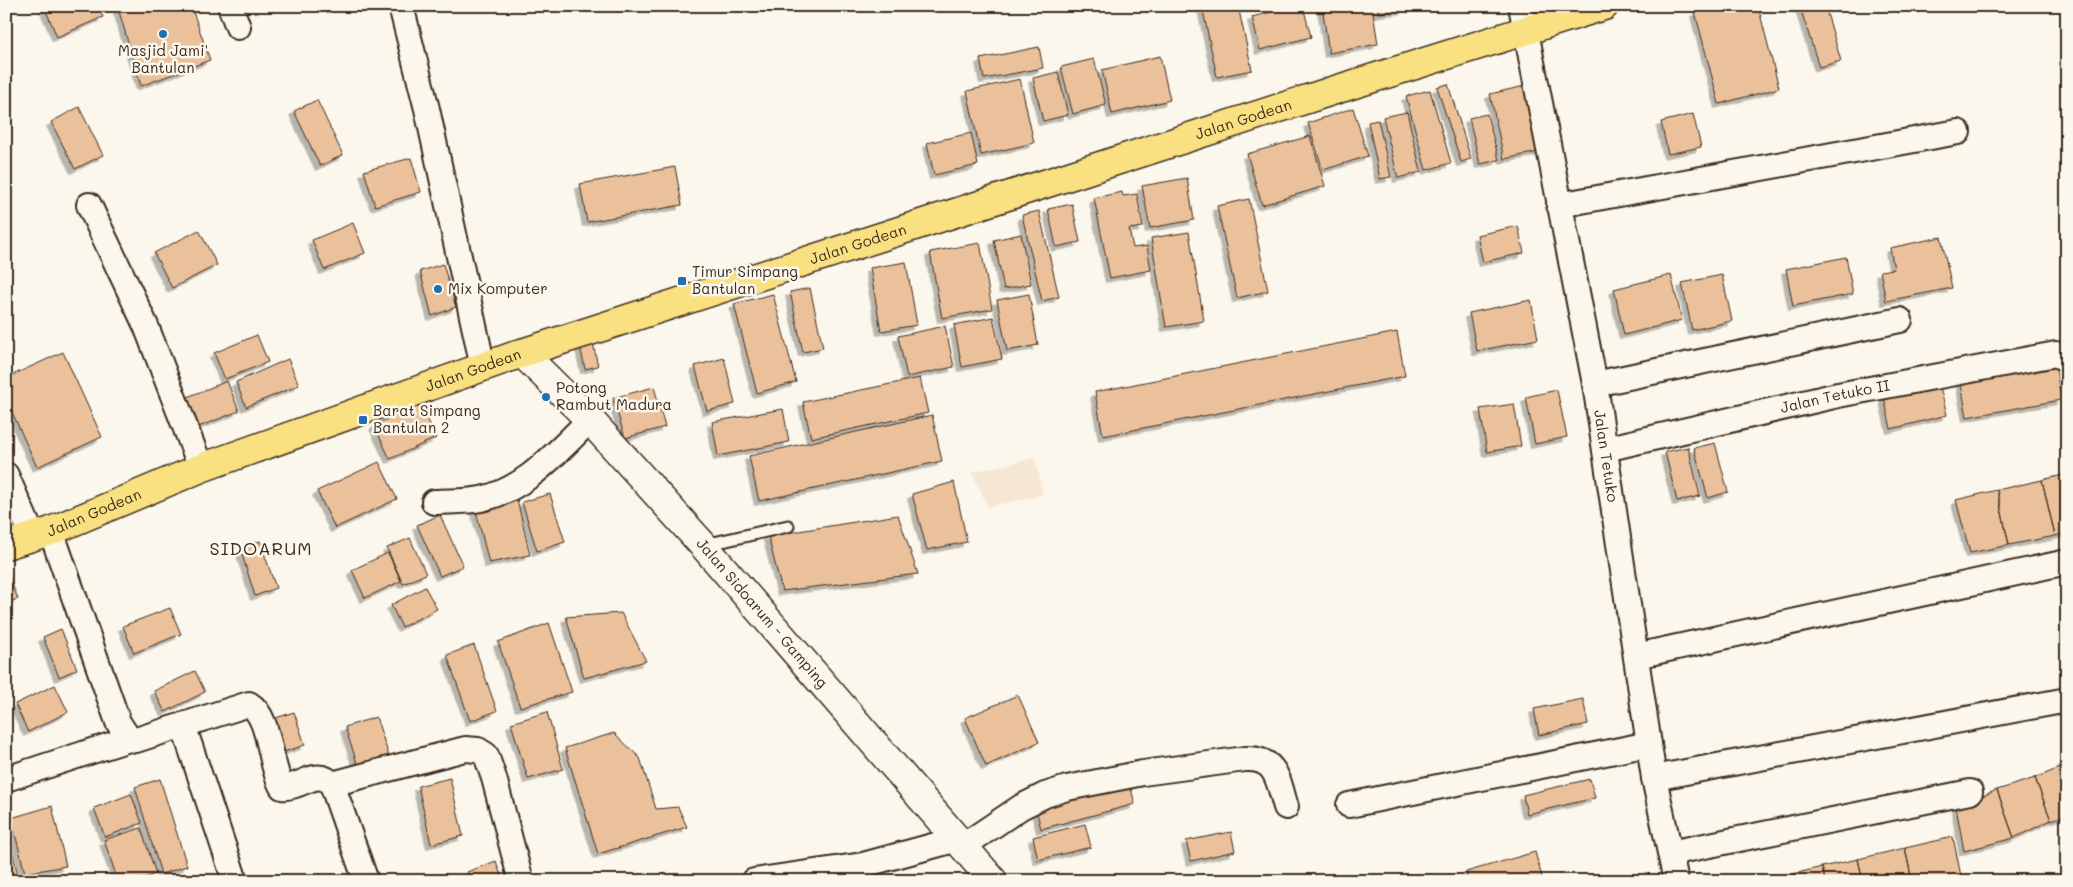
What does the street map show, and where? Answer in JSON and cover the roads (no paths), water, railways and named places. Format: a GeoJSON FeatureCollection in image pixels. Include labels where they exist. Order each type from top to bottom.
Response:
{"type":"FeatureCollection","features":[{"type":"Feature","properties":{"kind":"main road","name":"Jalan Godean"},"geometry":{"type":"LineString","coordinates":[[6,545],[42,534],[201,468],[522,352],[1335,90],[1522,19],[1604,6]]}},
{"type":"Feature","properties":{"kind":"main road","name":"Jalan Sidoarum - Gamping"},"geometry":{"type":"LineString","coordinates":[[522,352],[590,420],[703,545],[993,881]]}},
{"type":"Feature","properties":{"kind":"street"},"geometry":{"type":"LineString","coordinates":[[401,6],[428,109],[484,366]]}},
{"type":"Feature","properties":{"kind":"street","name":"Jalan Tetuko"},"geometry":{"type":"LineString","coordinates":[[1522,19],[1595,384],[1654,778],[1676,881]]}},
{"type":"Feature","properties":{"kind":"street"},"geometry":{"type":"LineString","coordinates":[[1559,205],[1958,132]]}},
{"type":"Feature","properties":{"kind":"street"},"geometry":{"type":"LineString","coordinates":[[89,205],[146,326],[201,468]]}},
{"type":"Feature","properties":{"kind":"street"},"geometry":{"type":"LineString","coordinates":[[1595,384],[1900,320]]}},
{"type":"Feature","properties":{"kind":"street","name":"Jalan Tetuko II"},"geometry":{"type":"LineString","coordinates":[[1604,448],[1838,395],[2056,354],[2067,360]]}},
{"type":"Feature","properties":{"kind":"street"},"geometry":{"type":"LineString","coordinates":[[434,502],[480,500],[508,491],[543,465],[590,420]]}},
{"type":"Feature","properties":{"kind":"street"},"geometry":{"type":"LineString","coordinates":[[6,475],[42,534],[118,722],[129,738]]}},
{"type":"Feature","properties":{"kind":"street"},"geometry":{"type":"LineString","coordinates":[[1636,656],[2067,562]]}},
{"type":"Feature","properties":{"kind":"street"},"geometry":{"type":"LineString","coordinates":[[1654,778],[2067,700]]}},
{"type":"Feature","properties":{"kind":"street"},"geometry":{"type":"LineString","coordinates":[[6,779],[129,738],[136,740],[249,704],[258,711],[275,771],[282,787],[288,788],[321,776],[327,778],[332,784],[366,881]]}},
{"type":"Feature","properties":{"kind":"street"},"geometry":{"type":"LineString","coordinates":[[183,725],[235,881]]}},
{"type":"Feature","properties":{"kind":"street"},"geometry":{"type":"LineString","coordinates":[[1349,805],[1649,744]]}},
{"type":"Feature","properties":{"kind":"street"},"geometry":{"type":"LineString","coordinates":[[332,784],[465,749],[478,750],[486,755],[494,778],[521,881]]}},
{"type":"Feature","properties":{"kind":"street"},"geometry":{"type":"LineString","coordinates":[[754,881],[863,865],[961,842],[1045,795],[1067,788],[1143,773],[1245,758],[1260,758],[1271,766],[1279,782],[1286,808]]}},
{"type":"Feature","properties":{"kind":"street"},"geometry":{"type":"LineString","coordinates":[[1670,853],[1970,792]]}},
{"type":"Feature","properties":{"kind":"lane"},"geometry":{"type":"LineString","coordinates":[[703,545],[788,526]]}},
{"type":"Feature","properties":{"kind":"place","name":"Masjid Jami' Bantulan"},"geometry":{"type":"Point","coordinates":[163,34]}},
{"type":"Feature","properties":{"kind":"place","name":"Timur Simpang Bantulan"},"geometry":{"type":"Point","coordinates":[682,281]}},
{"type":"Feature","properties":{"kind":"place","name":"Mix Komputer"},"geometry":{"type":"Point","coordinates":[438,289]}},
{"type":"Feature","properties":{"kind":"place","name":"Potong Rambut Madura"},"geometry":{"type":"Point","coordinates":[546,397]}},
{"type":"Feature","properties":{"kind":"place","name":"Barat Simpang Bantulan 2"},"geometry":{"type":"Point","coordinates":[363,420]}},
{"type":"Feature","properties":{"kind":"district","name":"SIDOARUM"},"geometry":{"type":"Point","coordinates":[261,549]}}]}
